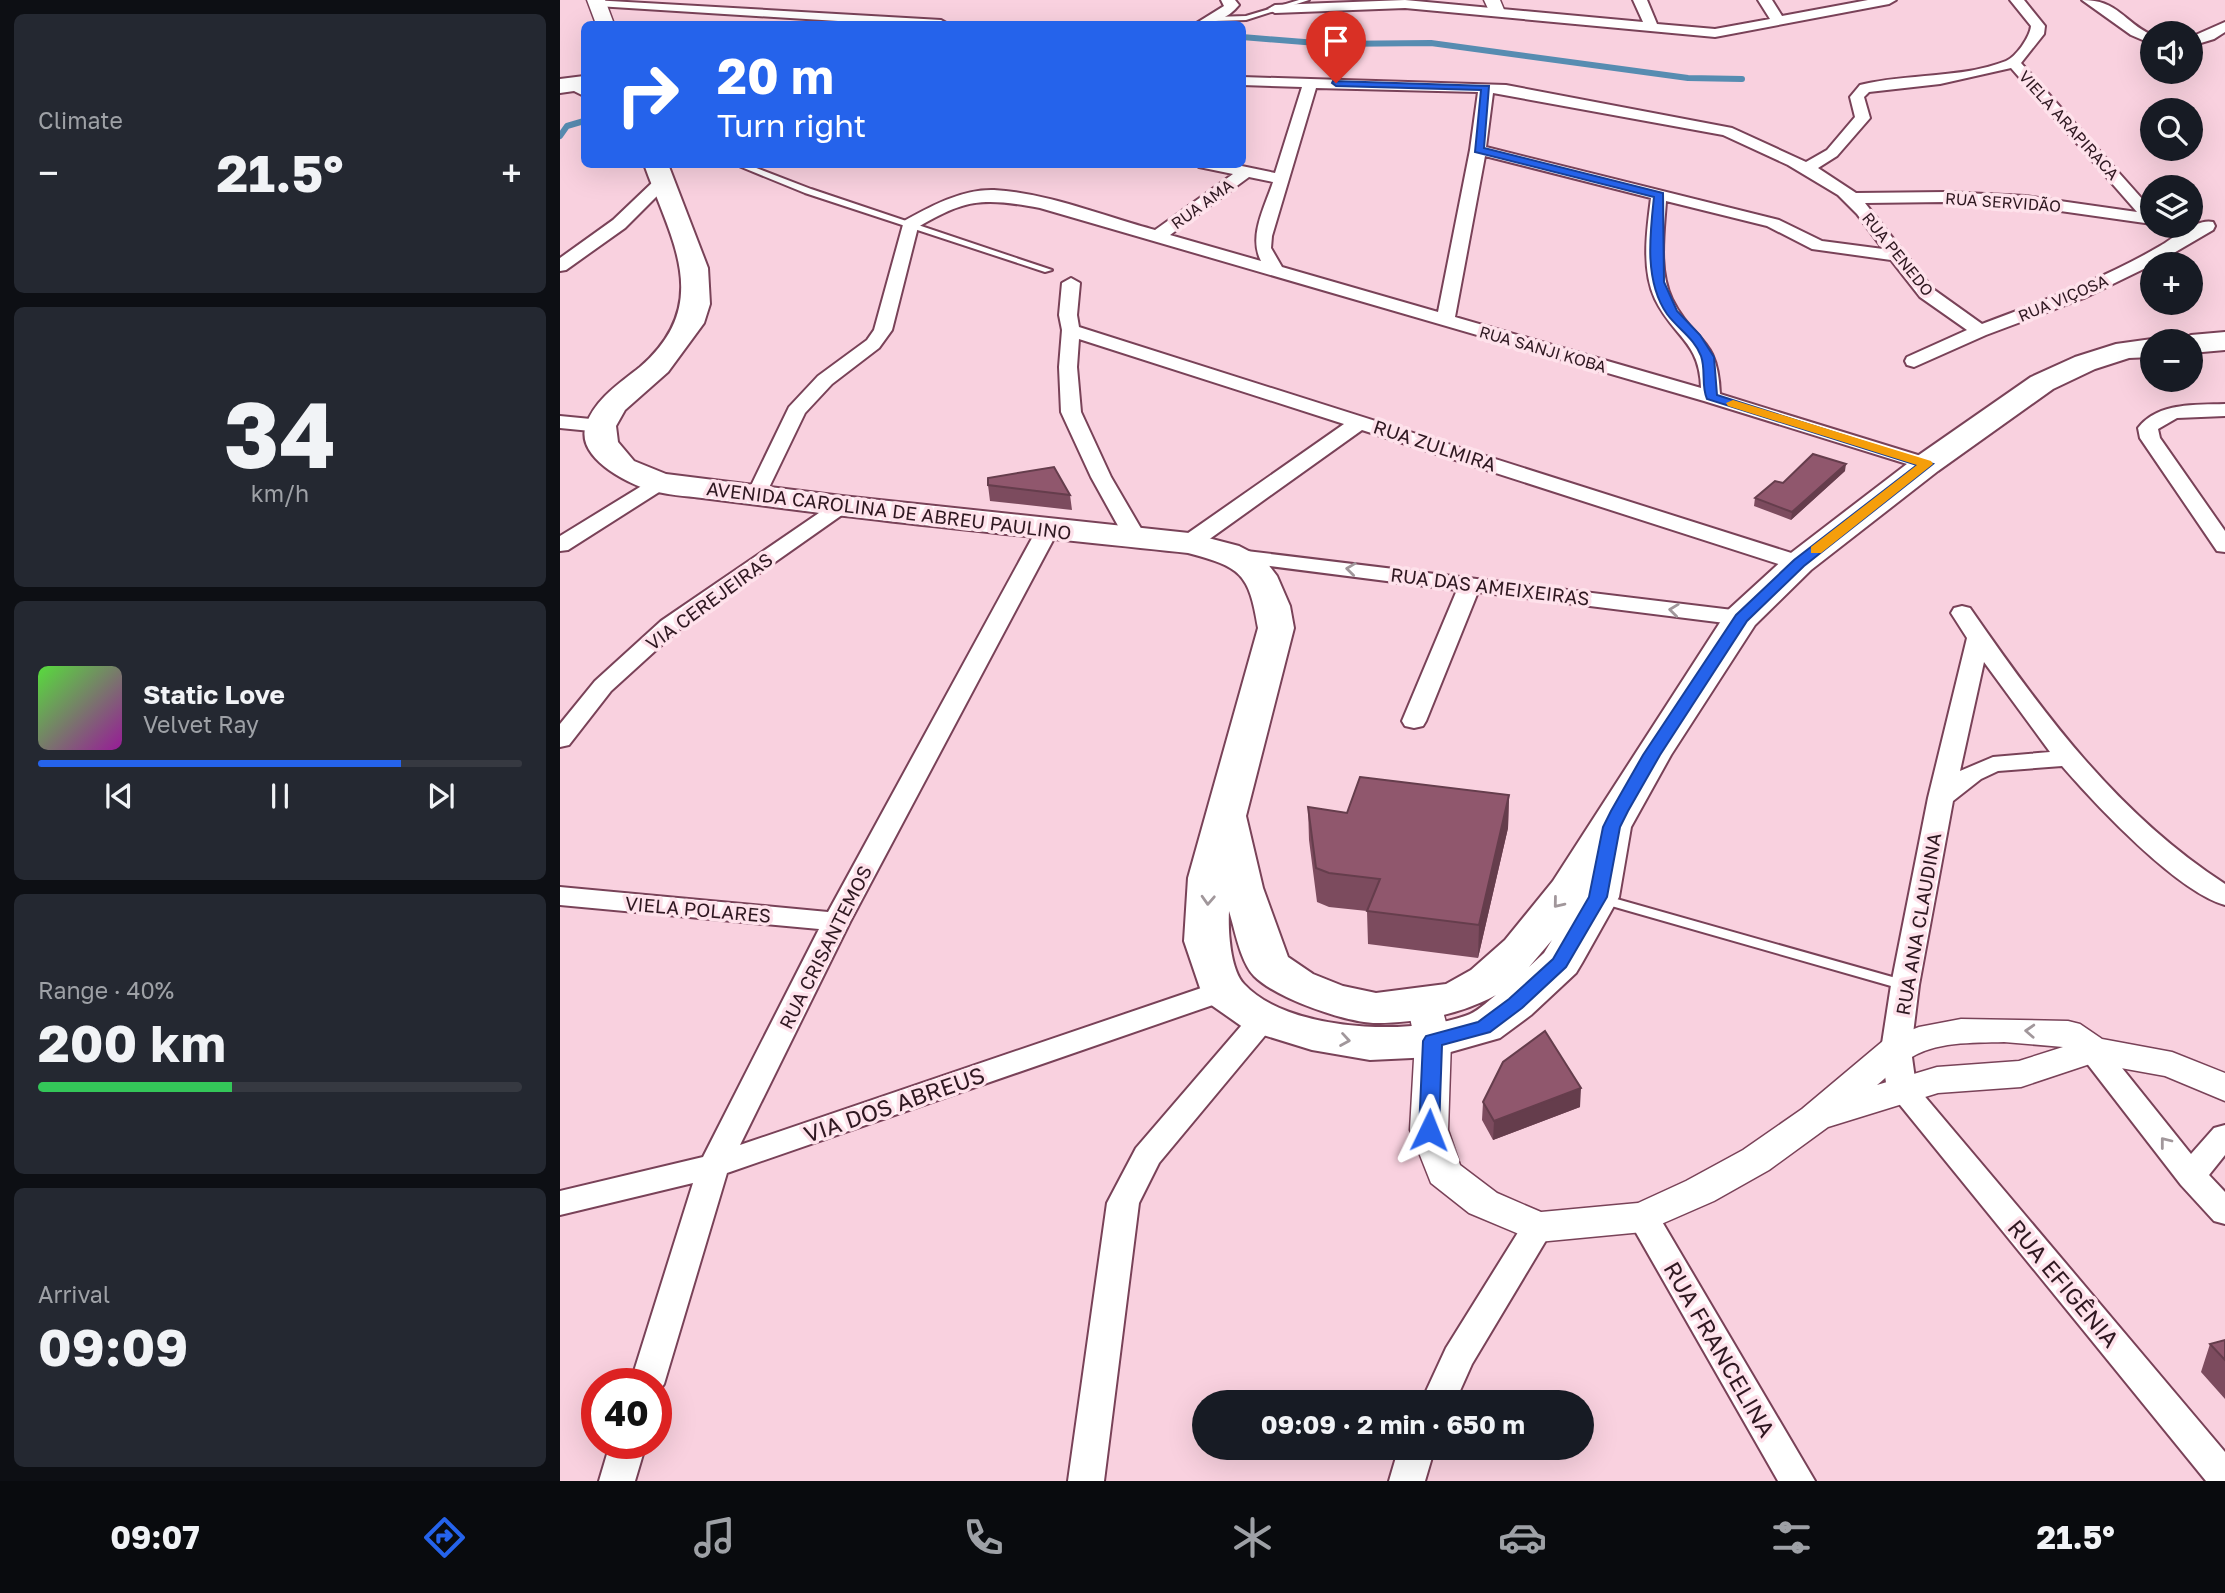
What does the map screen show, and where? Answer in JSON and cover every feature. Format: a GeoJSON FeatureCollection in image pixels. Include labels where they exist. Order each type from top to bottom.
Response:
{"type":"FeatureCollection","features":[{"type":"Feature","properties":{"kind":"main road"},"geometry":{"type":"LineString","coordinates":[[596,1],[604,21]]}},
{"type":"Feature","properties":{"kind":"main road"},"geometry":{"type":"LineString","coordinates":[[560,86],[581,82]]}},
{"type":"Feature","properties":{"kind":"main road"},"geometry":{"type":"LineString","coordinates":[[560,99],[581,97]]}},
{"type":"Feature","properties":{"kind":"main road"},"geometry":{"type":"LineString","coordinates":[[601,426],[613,405],[658,366],[690,323],[696,304],[695,268],[658,174]]}},
{"type":"Feature","properties":{"kind":"main road"},"geometry":{"type":"LineString","coordinates":[[2203,343],[2225,341]]}},
{"type":"Feature","properties":{"kind":"main road"},"geometry":{"type":"LineString","coordinates":[[1611,827],[1598,897],[1560,963],[1515,1004],[1484,1027],[1429,1022],[1334,999],[1297,985],[1269,965],[1237,966],[1229,971],[1223,991],[1263,1019],[1311,1034],[1370,1044],[1429,1022],[1456,998],[1487,981],[1520,950],[1568,891],[1611,827],[1651,755],[1741,618],[1799,563],[1927,464],[2042,383],[2095,360],[2126,350],[2140,349]]}},
{"type":"Feature","properties":{"kind":"main road","name":"AVENIDA CAROLINA DE ABREU PAULINO"},"geometry":{"type":"LineString","coordinates":[[601,426],[602,444],[623,468],[660,483],[842,506],[1189,543],[1238,556],[1261,576],[1271,598],[1276,628],[1209,878],[1206,941],[1223,991]]}},
{"type":"Feature","properties":{"kind":"main road","name":"AVENIDA CAROLINA DE ABREU PAULINO"},"geometry":{"type":"LineString","coordinates":[[1226,809],[1242,888],[1269,965]]}},
{"type":"Feature","properties":{"kind":"street"},"geometry":{"type":"LineString","coordinates":[[1209,21],[1229,9],[1232,5],[1228,0]]}},
{"type":"Feature","properties":{"kind":"street"},"geometry":{"type":"LineString","coordinates":[[1640,0],[1653,29]]}},
{"type":"Feature","properties":{"kind":"street"},"geometry":{"type":"LineString","coordinates":[[1765,0],[1779,22]]}},
{"type":"Feature","properties":{"kind":"street"},"geometry":{"type":"LineString","coordinates":[[1275,9],[1388,3],[1495,6],[1653,29],[1716,33],[1889,0]]}},
{"type":"Feature","properties":{"kind":"street"},"geometry":{"type":"LineString","coordinates":[[1806,169],[1832,153],[1863,118],[1857,97],[1865,88],[1940,80],[2014,63],[2037,34],[2038,26],[2017,0]]}},
{"type":"Feature","properties":{"kind":"street"},"geometry":{"type":"LineString","coordinates":[[2089,0],[2110,9],[2140,35]]}},
{"type":"Feature","properties":{"kind":"street"},"geometry":{"type":"LineString","coordinates":[[596,1],[896,21]]}},
{"type":"Feature","properties":{"kind":"street"},"geometry":{"type":"LineString","coordinates":[[2203,38],[2225,26]]}},
{"type":"Feature","properties":{"kind":"street","name":"VIELA ARAPIRACA"},"geometry":{"type":"LineString","coordinates":[[2014,63],[2140,205]]}},
{"type":"Feature","properties":{"kind":"street"},"geometry":{"type":"LineString","coordinates":[[560,80],[581,81]]}},
{"type":"Feature","properties":{"kind":"street"},"geometry":{"type":"LineString","coordinates":[[1246,81],[1486,88],[1535,94],[1727,131],[1806,169],[1853,198]]}},
{"type":"Feature","properties":{"kind":"street"},"geometry":{"type":"LineString","coordinates":[[1274,269],[1263,248],[1311,82]]}},
{"type":"Feature","properties":{"kind":"street"},"geometry":{"type":"LineString","coordinates":[[1445,320],[1478,150],[1486,88]]}},
{"type":"Feature","properties":{"kind":"street"},"geometry":{"type":"LineString","coordinates":[[1478,150],[1773,223],[1818,245],[1898,256]]}},
{"type":"Feature","properties":{"kind":"street"},"geometry":{"type":"LineString","coordinates":[[1226,168],[1283,179]]}},
{"type":"Feature","properties":{"kind":"street","name":"RUA AMA"},"geometry":{"type":"LineString","coordinates":[[1158,236],[1246,172]]}},
{"type":"Feature","properties":{"kind":"street"},"geometry":{"type":"LineString","coordinates":[[560,266],[619,224],[658,174]]}},
{"type":"Feature","properties":{"kind":"street","name":"RUA SANJI KOBA"},"geometry":{"type":"LineString","coordinates":[[910,225],[942,206],[993,195],[1042,203],[1711,397],[1927,464]]}},
{"type":"Feature","properties":{"kind":"street"},"geometry":{"type":"LineString","coordinates":[[1659,195],[1656,226],[1658,282],[1672,312],[1696,338],[1708,357],[1711,397]]}},
{"type":"Feature","properties":{"kind":"street","name":"RUA SERVIDÃO"},"geometry":{"type":"LineString","coordinates":[[1853,198],[1946,197],[2025,201],[2140,217]]}},
{"type":"Feature","properties":{"kind":"street","name":"RUA PENEDO"},"geometry":{"type":"LineString","coordinates":[[1853,198],[1927,293],[1980,331]]}},
{"type":"Feature","properties":{"kind":"street"},"geometry":{"type":"LineString","coordinates":[[757,494],[796,411],[825,380],[873,344],[883,330],[910,225]]}},
{"type":"Feature","properties":{"kind":"street","name":"RUA VIÇOSA"},"geometry":{"type":"LineString","coordinates":[[1914,361],[1980,331],[2078,295],[2208,226]]}},
{"type":"Feature","properties":{"kind":"street"},"geometry":{"type":"LineString","coordinates":[[1071,283],[1068,315],[1071,330],[1068,367],[1071,412],[1101,477],[1135,537]]}},
{"type":"Feature","properties":{"kind":"street","name":"RUA ZULMIRA"},"geometry":{"type":"LineString","coordinates":[[1071,330],[1799,563]]}},
{"type":"Feature","properties":{"kind":"street"},"geometry":{"type":"LineString","coordinates":[[2225,410],[2181,412],[2156,418],[2148,428],[2150,438],[2225,546]]}},
{"type":"Feature","properties":{"kind":"street"},"geometry":{"type":"LineString","coordinates":[[560,422],[601,426]]}},
{"type":"Feature","properties":{"kind":"street"},"geometry":{"type":"LineString","coordinates":[[1189,543],[1360,422]]}},
{"type":"Feature","properties":{"kind":"street"},"geometry":{"type":"LineString","coordinates":[[560,545],[660,483]]}},
{"type":"Feature","properties":{"kind":"street","name":"VIA CEREJEIRAS"},"geometry":{"type":"LineString","coordinates":[[560,740],[603,686],[669,626],[842,506]]}},
{"type":"Feature","properties":{"kind":"street","name":"RUA CRISANTEMOS"},"geometry":{"type":"LineString","coordinates":[[652,1368],[714,1166],[836,922],[1048,529]]}},
{"type":"Feature","properties":{"kind":"street","name":"RUA DAS AMEIXEIRAS"},"geometry":{"type":"LineString","coordinates":[[1238,556],[1741,618]]}},
{"type":"Feature","properties":{"kind":"street"},"geometry":{"type":"LineString","coordinates":[[1414,721],[1471,583]]}},
{"type":"Feature","properties":{"kind":"street"},"geometry":{"type":"LineString","coordinates":[[1962,612],[1978,638],[2067,758],[2139,830],[2191,875],[2225,896]]}},
{"type":"Feature","properties":{"kind":"street","name":"RUA ANA CLAUDINA"},"geometry":{"type":"LineString","coordinates":[[1902,1089],[1896,1050],[1905,985],[1941,798],[1978,638]]}},
{"type":"Feature","properties":{"kind":"street"},"geometry":{"type":"LineString","coordinates":[[1941,798],[1972,774],[1993,764],[2067,758]]}},
{"type":"Feature","properties":{"kind":"street","name":"VIELA POLARES"},"geometry":{"type":"LineString","coordinates":[[560,896],[836,922]]}},
{"type":"Feature","properties":{"kind":"street","name":"VIA DOS ABREUS"},"geometry":{"type":"LineString","coordinates":[[560,1203],[714,1166],[1223,991]]}},
{"type":"Feature","properties":{"kind":"street"},"geometry":{"type":"LineString","coordinates":[[1086,1481],[1123,1203],[1147,1156],[1263,1019]]}},
{"type":"Feature","properties":{"kind":"street"},"geometry":{"type":"LineString","coordinates":[[1429,1022],[1429,1130],[1444,1173],[1483,1203],[1538,1227],[1643,1217],[1756,1160],[1815,1118],[1896,1050],[1931,1036],[1961,1031],[2004,1030],[2068,1033],[2092,1051],[2192,1177],[2225,1212]]}},
{"type":"Feature","properties":{"kind":"street"},"geometry":{"type":"LineString","coordinates":[[1815,1118],[1937,1080],[2021,1074],[2092,1051],[2172,1065],[2225,1088]]}},
{"type":"Feature","properties":{"kind":"street","name":"RUA EFIGÊNIA"},"geometry":{"type":"LineString","coordinates":[[1902,1089],[2225,1478]]}},
{"type":"Feature","properties":{"kind":"street"},"geometry":{"type":"LineString","coordinates":[[2192,1177],[2207,1154],[2225,1136]]}},
{"type":"Feature","properties":{"kind":"street","name":"RUA FRANCELINA"},"geometry":{"type":"LineString","coordinates":[[1643,1217],[1797,1481]]}},
{"type":"Feature","properties":{"kind":"street"},"geometry":{"type":"LineString","coordinates":[[1444,1390],[1458,1359],[1538,1227]]}},
{"type":"Feature","properties":{"kind":"street"},"geometry":{"type":"LineString","coordinates":[[617,1481],[624,1459]]}},
{"type":"Feature","properties":{"kind":"street"},"geometry":{"type":"LineString","coordinates":[[1407,1481],[1413,1460]]}},
{"type":"Feature","properties":{"kind":"lane"},"geometry":{"type":"LineString","coordinates":[[1216,21],[1245,18],[1306,0]]}},
{"type":"Feature","properties":{"kind":"lane"},"geometry":{"type":"LineString","coordinates":[[749,168],[1048,270]]}},
{"type":"Feature","properties":{"kind":"lane"},"geometry":{"type":"LineString","coordinates":[[1598,897],[1905,985]]}},
{"type":"Feature","properties":{"kind":"building"},"geometry":{"type":"Polygon","coordinates":[[[1813,454],[1846,464],[1792,512],[1755,498],[1775,481],[1783,483],[1813,454]]]}},
{"type":"Feature","properties":{"kind":"building"},"geometry":{"type":"Polygon","coordinates":[[[1054,467],[1070,495],[988,485],[988,478],[1054,467]]]}},
{"type":"Feature","properties":{"kind":"building"},"geometry":{"type":"Polygon","coordinates":[[[1360,777],[1509,795],[1479,925],[1367,911],[1380,879],[1329,873],[1316,868],[1308,807],[1347,813],[1360,777]]]}},
{"type":"Feature","properties":{"kind":"building"},"geometry":{"type":"Polygon","coordinates":[[[1545,1031],[1581,1088],[1494,1121],[1483,1102],[1503,1062],[1545,1031]]]}},
{"type":"Feature","properties":{"kind":"building"},"geometry":{"type":"Polygon","coordinates":[[[2225,1340],[2225,1360],[2210,1344],[2225,1340]]]}},
{"type":"Feature","properties":{"kind":"waterway"},"geometry":{"type":"LineString","coordinates":[[1246,37],[1329,44],[1431,43],[1688,78],[1742,79]]}},
{"type":"Feature","properties":{"kind":"waterway"},"geometry":{"type":"LineString","coordinates":[[560,136],[567,126],[581,122]]}},
{"type":"Feature","properties":{"kind":"slow traffic"},"geometry":{"type":"LineString","coordinates":[[1733,403],[1927,464],[1816,550]]}},
{"type":"Feature","properties":{"kind":"route"},"geometry":{"type":"LineString","coordinates":[[1336,83],[1486,88],[1478,150],[1659,195],[1656,226],[1658,282],[1672,312],[1696,338],[1708,357],[1711,397],[1927,464],[1799,563],[1741,618],[1651,755],[1619,811],[1611,827],[1598,897],[1560,963],[1515,1004],[1484,1027],[1433,1041],[1429,1130]]}}]}
